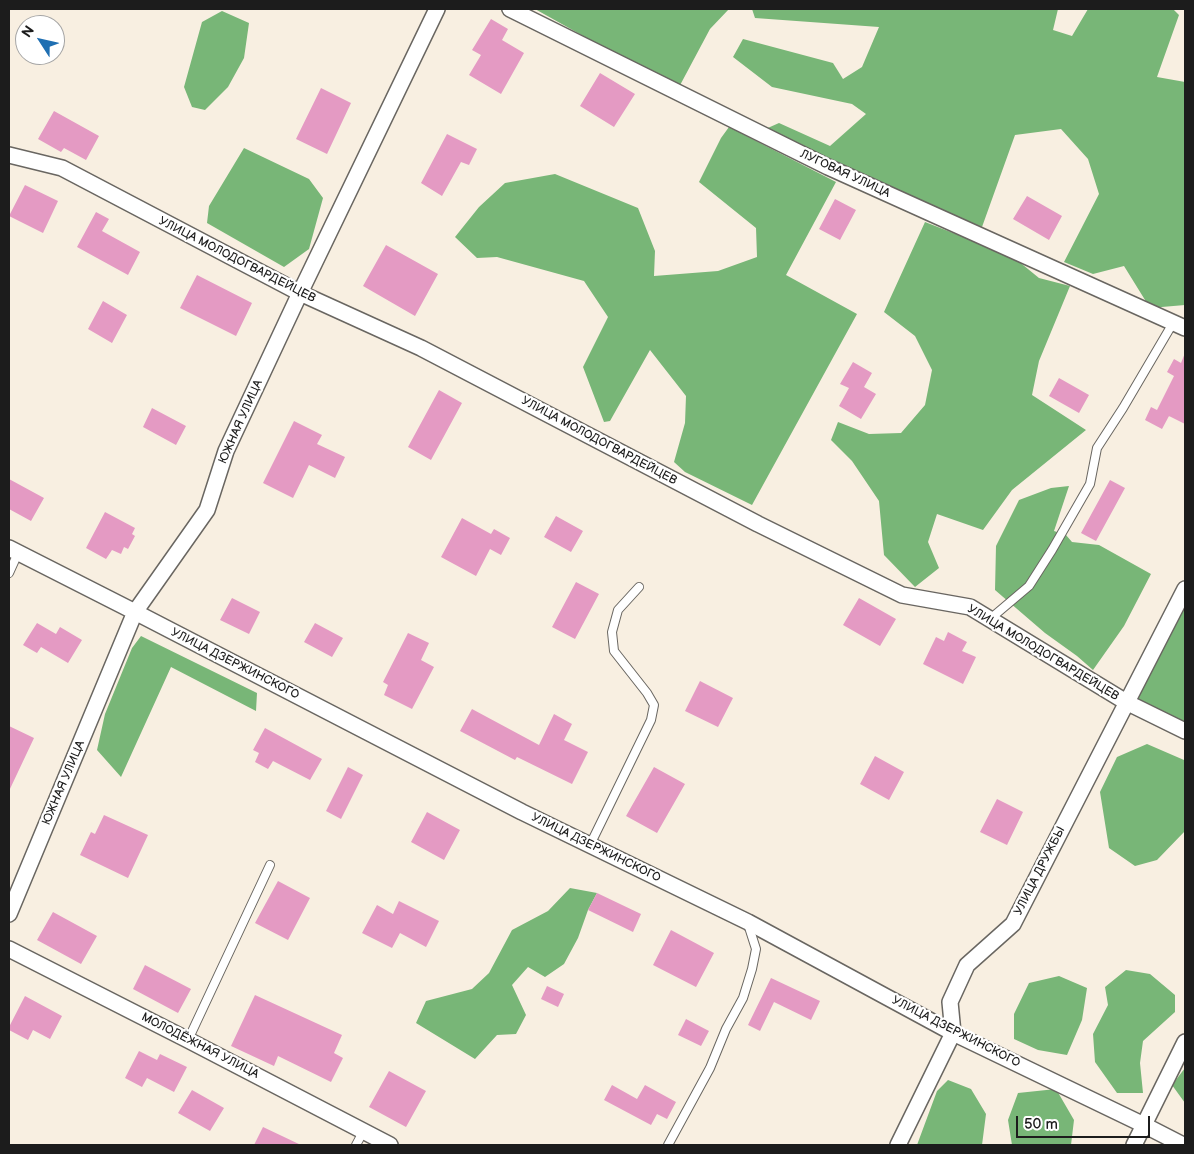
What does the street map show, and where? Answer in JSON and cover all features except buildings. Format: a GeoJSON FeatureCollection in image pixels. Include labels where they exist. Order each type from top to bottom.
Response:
{"type":"FeatureCollection","features":[{"type":"Feature","properties":{"kind":"street","name":"ЮЖНАЯ УЛИЦА"},"geometry":{"type":"LineString","coordinates":[[9,914],[135,612],[207,510],[226,451],[300,293],[438,9]]}},
{"type":"Feature","properties":{"kind":"street","name":"ЛУГОВАЯ УЛИЦА"},"geometry":{"type":"LineString","coordinates":[[510,9],[828,167],[1179,325]]}},
{"type":"Feature","properties":{"kind":"street","name":"УЛИЦА МОЛОДОГВАРДЕЙЦЕВ"},"geometry":{"type":"LineString","coordinates":[[9,155],[62,168],[300,293],[421,348],[758,524],[902,595],[970,606],[1126,702],[1185,731]]}},
{"type":"Feature","properties":{"kind":"street","name":"УЛИЦА ДЗЕРЖИНСКОГО"},"geometry":{"type":"LineString","coordinates":[[13,550],[504,803],[748,922],[953,1033],[1184,1145]]}},
{"type":"Feature","properties":{"kind":"street","name":"УЛИЦА ДРУЖБЫ"},"geometry":{"type":"LineString","coordinates":[[953,1033],[950,1002],[968,965],[1013,924],[1185,589]]}},
{"type":"Feature","properties":{"kind":"street","name":"МОЛОДЁЖНАЯ УЛИЦА"},"geometry":{"type":"LineString","coordinates":[[9,949],[188,1040],[360,1139],[390,1145]]}},
{"type":"Feature","properties":{"kind":"street"},"geometry":{"type":"LineString","coordinates":[[898,1145],[953,1033]]}},
{"type":"Feature","properties":{"kind":"street"},"geometry":{"type":"LineString","coordinates":[[1134,1145],[1185,1042]]}},
{"type":"Feature","properties":{"kind":"lane"},"geometry":{"type":"LineString","coordinates":[[990,619],[1029,586],[1090,484],[1098,448],[1179,325]]}},
{"type":"Feature","properties":{"kind":"lane"},"geometry":{"type":"LineString","coordinates":[[9,573],[13,550]]}},
{"type":"Feature","properties":{"kind":"lane"},"geometry":{"type":"LineString","coordinates":[[590,845],[651,720],[654,705],[647,693],[614,651],[612,632],[618,610],[639,587]]}},
{"type":"Feature","properties":{"kind":"lane"},"geometry":{"type":"LineString","coordinates":[[188,1040],[270,865]]}},
{"type":"Feature","properties":{"kind":"lane"},"geometry":{"type":"LineString","coordinates":[[668,1145],[710,1068],[726,1029],[743,998],[756,949],[748,922]]}},
{"type":"Feature","properties":{"kind":"green space"},"geometry":{"type":"Polygon","coordinates":[[[535,9],[729,9],[710,29],[678,89],[535,9]]]}},
{"type":"Feature","properties":{"kind":"green space"},"geometry":{"type":"Polygon","coordinates":[[[752,9],[1058,9],[1053,30],[1072,36],[1088,9],[1173,9],[1179,15],[1157,77],[1185,82],[1185,305],[1150,308],[1124,266],[1093,274],[1064,262],[1099,194],[1088,159],[1061,129],[1015,135],[982,227],[761,131],[779,123],[830,146],[866,114],[852,104],[772,87],[733,57],[743,39],[833,63],[843,79],[862,67],[879,27],[755,18],[752,9]]]}},
{"type":"Feature","properties":{"kind":"green space"},"geometry":{"type":"Polygon","coordinates":[[[222,11],[249,23],[244,58],[228,87],[205,110],[192,107],[184,87],[202,22],[222,11]]]}},
{"type":"Feature","properties":{"kind":"green space"},"geometry":{"type":"Polygon","coordinates":[[[729,127],[836,182],[786,275],[857,314],[752,505],[685,472],[674,462],[685,423],[686,396],[650,350],[610,421],[604,422],[583,367],[608,317],[584,281],[497,257],[477,258],[455,237],[479,207],[505,183],[555,174],[638,208],[655,251],[654,276],[718,271],[757,257],[756,228],[699,182],[721,138],[729,127]]]}},
{"type":"Feature","properties":{"kind":"green space"},"geometry":{"type":"Polygon","coordinates":[[[244,148],[309,179],[323,198],[309,249],[284,267],[207,223],[209,206],[244,148]]]}},
{"type":"Feature","properties":{"kind":"green space"},"geometry":{"type":"Polygon","coordinates":[[[925,222],[1012,256],[1039,278],[1070,286],[1039,361],[1032,395],[1086,430],[1012,490],[983,530],[937,514],[928,542],[939,568],[915,587],[884,555],[879,501],[852,461],[831,440],[838,422],[869,434],[901,433],[925,405],[932,370],[915,336],[884,312],[925,222]]]}},
{"type":"Feature","properties":{"kind":"green space"},"geometry":{"type":"Polygon","coordinates":[[[1069,486],[1054,531],[1066,535],[1072,542],[1099,545],[1151,574],[1124,626],[1093,670],[1045,633],[995,590],[996,546],[1019,500],[1051,488],[1069,486]]]}},
{"type":"Feature","properties":{"kind":"green space"},"geometry":{"type":"Polygon","coordinates":[[[1185,603],[1185,726],[1134,702],[1185,603]]]}},
{"type":"Feature","properties":{"kind":"green space"},"geometry":{"type":"Polygon","coordinates":[[[141,636],[257,693],[256,711],[171,667],[121,777],[97,750],[105,714],[132,648],[141,636]]]}},
{"type":"Feature","properties":{"kind":"green space"},"geometry":{"type":"Polygon","coordinates":[[[1147,744],[1184,760],[1185,831],[1157,860],[1135,866],[1109,848],[1100,792],[1117,757],[1147,744]]]}},
{"type":"Feature","properties":{"kind":"green space"},"geometry":{"type":"Polygon","coordinates":[[[570,888],[597,893],[588,910],[578,938],[564,964],[545,977],[528,967],[512,985],[526,1015],[516,1034],[497,1035],[475,1059],[416,1023],[426,1001],[472,989],[489,973],[512,930],[548,911],[570,888]]]}},
{"type":"Feature","properties":{"kind":"green space"},"geometry":{"type":"Polygon","coordinates":[[[1126,970],[1150,974],[1175,995],[1175,1012],[1143,1041],[1140,1063],[1143,1093],[1117,1093],[1095,1062],[1093,1034],[1108,1005],[1105,987],[1126,970]]]}},
{"type":"Feature","properties":{"kind":"green space"},"geometry":{"type":"Polygon","coordinates":[[[1059,976],[1087,988],[1082,1020],[1067,1055],[1038,1050],[1014,1039],[1014,1014],[1029,983],[1059,976]]]}},
{"type":"Feature","properties":{"kind":"green space"},"geometry":{"type":"Polygon","coordinates":[[[1185,1068],[1185,1103],[1172,1085],[1185,1068]]]}},
{"type":"Feature","properties":{"kind":"green space"},"geometry":{"type":"Polygon","coordinates":[[[948,1080],[971,1089],[986,1114],[982,1145],[917,1145],[937,1091],[948,1080]]]}},
{"type":"Feature","properties":{"kind":"green space"},"geometry":{"type":"Polygon","coordinates":[[[1056,1089],[1074,1120],[1071,1145],[1012,1145],[1008,1120],[1018,1093],[1056,1089]]]}}]}
